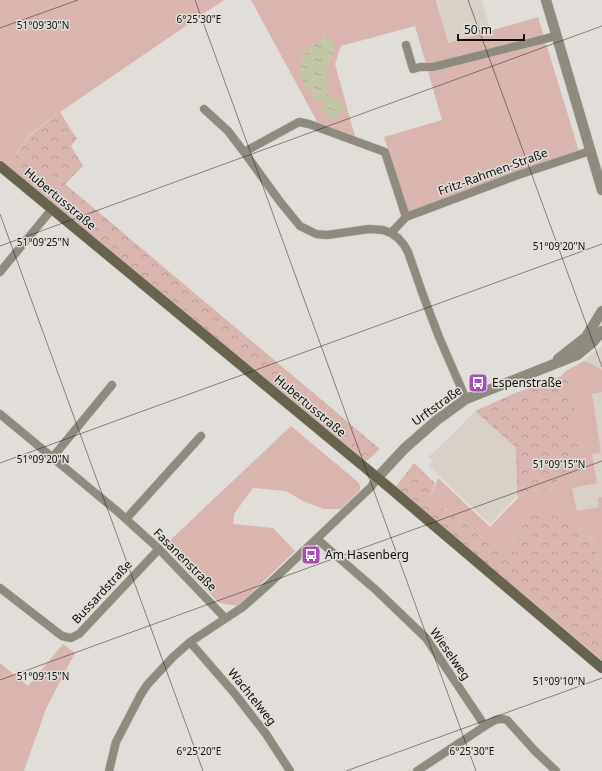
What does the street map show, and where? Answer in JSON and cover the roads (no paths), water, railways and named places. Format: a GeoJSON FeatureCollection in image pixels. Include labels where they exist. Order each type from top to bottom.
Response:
{"type":"FeatureCollection","features":[{"type":"Feature","properties":{"kind":"main road","name":"Hubertusstraße"},"geometry":{"type":"LineString","coordinates":[[0,166],[377,478],[602,668]]}},
{"type":"Feature","properties":{"kind":"street"},"geometry":{"type":"LineString","coordinates":[[546,0],[602,190]]}},
{"type":"Feature","properties":{"kind":"street"},"geometry":{"type":"LineString","coordinates":[[406,45],[413,69],[420,67],[433,67],[556,36]]}},
{"type":"Feature","properties":{"kind":"street"},"geometry":{"type":"LineString","coordinates":[[204,109],[228,130],[281,203],[300,226],[316,234],[327,235],[369,228],[383,230],[398,238],[408,252],[422,295],[466,399]]}},
{"type":"Feature","properties":{"kind":"street"},"geometry":{"type":"LineString","coordinates":[[244,152],[299,122],[309,124],[385,152],[406,217]]}},
{"type":"Feature","properties":{"kind":"street","name":"Fritz-Rahmen-Straße"},"geometry":{"type":"LineString","coordinates":[[391,233],[406,217],[590,150]]}},
{"type":"Feature","properties":{"kind":"street"},"geometry":{"type":"LineString","coordinates":[[0,271],[52,209]]}},
{"type":"Feature","properties":{"kind":"street","name":"Urftstraße"},"geometry":{"type":"LineString","coordinates":[[549,366],[586,337],[602,311]]}},
{"type":"Feature","properties":{"kind":"street","name":"Urftstraße"},"geometry":{"type":"LineString","coordinates":[[377,478],[419,435],[436,420],[466,399],[577,355],[593,342],[602,331]]}},
{"type":"Feature","properties":{"kind":"street"},"geometry":{"type":"LineString","coordinates":[[52,458],[112,385]]}},
{"type":"Feature","properties":{"kind":"street","name":"Fasanenstraße"},"geometry":{"type":"LineString","coordinates":[[0,414],[126,519],[158,549],[225,618]]}},
{"type":"Feature","properties":{"kind":"street"},"geometry":{"type":"LineString","coordinates":[[126,519],[201,436]]}},
{"type":"Feature","properties":{"kind":"street"},"geometry":{"type":"LineString","coordinates":[[109,771],[116,742],[147,685],[173,657],[190,642],[243,607],[270,583],[371,487],[377,478]]}},
{"type":"Feature","properties":{"kind":"street","name":"Wieselweg"},"geometry":{"type":"LineString","coordinates":[[317,539],[376,590],[426,638],[485,726]]}},
{"type":"Feature","properties":{"kind":"street","name":"Bussardstraße"},"geometry":{"type":"LineString","coordinates":[[0,588],[62,636],[71,638],[79,634],[158,549]]}},
{"type":"Feature","properties":{"kind":"street","name":"Wachtelweg"},"geometry":{"type":"LineString","coordinates":[[190,642],[235,694],[266,734],[290,771]]}},
{"type":"Feature","properties":{"kind":"street"},"geometry":{"type":"LineString","coordinates":[[417,771],[496,719],[502,718],[508,720],[556,771]]}},
{"type":"Feature","properties":{"kind":"water"},"geometry":{"type":"Polygon","coordinates":[[[325,36],[331,40],[334,46],[334,53],[328,65],[326,74],[326,88],[328,90],[328,94],[336,98],[342,104],[343,111],[335,117],[325,115],[324,103],[322,100],[312,98],[312,88],[304,88],[304,82],[300,69],[304,55],[311,46],[321,41],[325,36]]]}},
{"type":"Feature","properties":{"kind":"place","name":"Espenstraße"},"geometry":{"type":"Point","coordinates":[478,383]}},
{"type":"Feature","properties":{"kind":"place","name":"Am Hasenberg"},"geometry":{"type":"Point","coordinates":[311,555]}}]}
